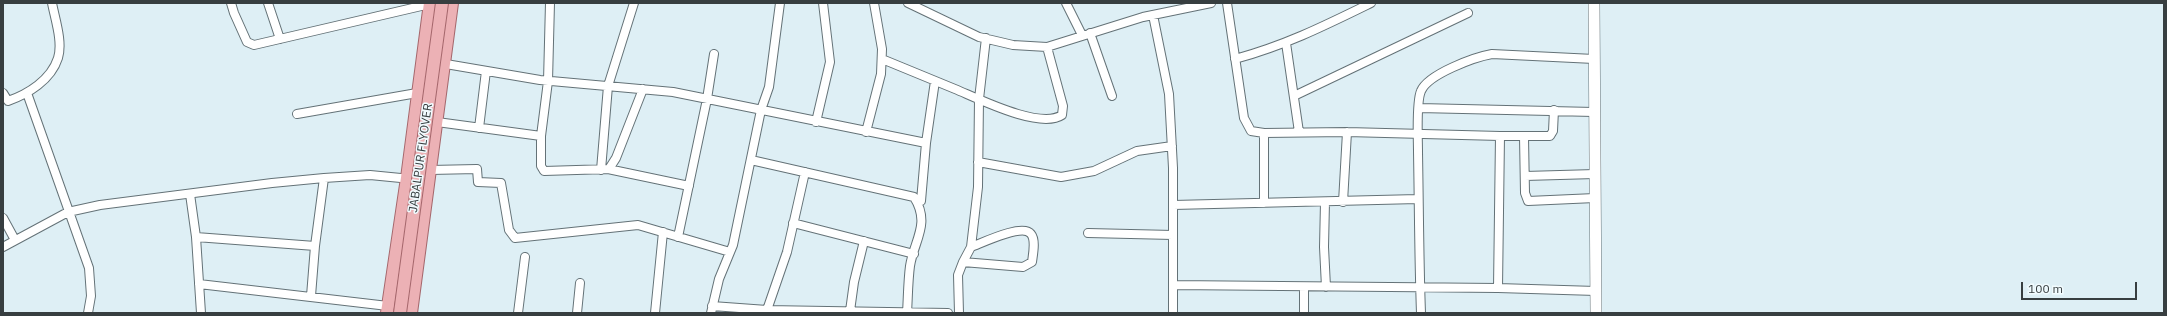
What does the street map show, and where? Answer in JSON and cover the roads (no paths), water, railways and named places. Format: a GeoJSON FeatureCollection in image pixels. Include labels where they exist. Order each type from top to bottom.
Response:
{"type":"FeatureCollection","features":[{"type":"Feature","properties":{"kind":"main road"},"geometry":{"type":"LineString","coordinates":[[387,310],[407,178],[422,59],[434,3]]}},
{"type":"Feature","properties":{"kind":"main road","name":"JABALPUR FLYOVER"},"geometry":{"type":"LineString","coordinates":[[400,313],[434,3]]}},
{"type":"Feature","properties":{"kind":"main road"},"geometry":{"type":"LineString","coordinates":[[411,313],[452,3]]}},
{"type":"Feature","properties":{"kind":"street"},"geometry":{"type":"LineString","coordinates":[[3,93],[8,101],[27,93],[38,86],[51,71],[58,58],[58,37],[52,3]]}},
{"type":"Feature","properties":{"kind":"street"},"geometry":{"type":"LineString","coordinates":[[231,3],[234,13],[250,44],[280,39],[434,3]]}},
{"type":"Feature","properties":{"kind":"street"},"geometry":{"type":"LineString","coordinates":[[268,3],[280,39]]}},
{"type":"Feature","properties":{"kind":"street"},"geometry":{"type":"LineString","coordinates":[[550,3],[548,81],[541,136],[541,166],[544,171],[605,170],[689,186]]}},
{"type":"Feature","properties":{"kind":"street"},"geometry":{"type":"LineString","coordinates":[[605,170],[608,86],[634,3]]}},
{"type":"Feature","properties":{"kind":"street"},"geometry":{"type":"LineString","coordinates":[[780,3],[768,87],[761,110],[730,252],[719,279],[712,310],[948,313]]}},
{"type":"Feature","properties":{"kind":"street"},"geometry":{"type":"LineString","coordinates":[[816,122],[830,62],[823,3]]}},
{"type":"Feature","properties":{"kind":"street"},"geometry":{"type":"LineString","coordinates":[[866,132],[881,74],[882,59],[882,49],[874,3]]}},
{"type":"Feature","properties":{"kind":"street"},"geometry":{"type":"LineString","coordinates":[[1066,3],[1086,34],[1112,96]]}},
{"type":"Feature","properties":{"kind":"street"},"geometry":{"type":"LineString","coordinates":[[911,4],[986,38],[1013,45],[1047,48],[1086,34],[1153,15],[1211,3]]}},
{"type":"Feature","properties":{"kind":"street"},"geometry":{"type":"LineString","coordinates":[[1227,3],[1244,118],[1251,131],[1264,133],[1347,132],[1524,137],[1550,136],[1553,131],[1554,110]]}},
{"type":"Feature","properties":{"kind":"street"},"geometry":{"type":"LineString","coordinates":[[1235,59],[1286,43],[1371,3]]}},
{"type":"Feature","properties":{"kind":"street"},"geometry":{"type":"LineString","coordinates":[[1594,3],[1596,313]]}},
{"type":"Feature","properties":{"kind":"street"},"geometry":{"type":"LineString","coordinates":[[1294,96],[1468,13]]}},
{"type":"Feature","properties":{"kind":"street"},"geometry":{"type":"LineString","coordinates":[[1153,15],[1169,94],[1172,146],[1173,313]]}},
{"type":"Feature","properties":{"kind":"street"},"geometry":{"type":"LineString","coordinates":[[959,313],[958,275],[962,262],[971,247],[978,187],[978,99],[986,38]]}},
{"type":"Feature","properties":{"kind":"street"},"geometry":{"type":"LineString","coordinates":[[1286,43],[1299,132]]}},
{"type":"Feature","properties":{"kind":"street"},"geometry":{"type":"LineString","coordinates":[[882,59],[996,107],[1030,117],[1054,118],[1062,115],[1061,99],[1047,48]]}},
{"type":"Feature","properties":{"kind":"street"},"geometry":{"type":"LineString","coordinates":[[678,237],[707,99],[714,54]]}},
{"type":"Feature","properties":{"kind":"street"},"geometry":{"type":"LineString","coordinates":[[1421,313],[1418,199],[1418,134],[1420,92],[1429,81],[1476,57],[1492,54],[1594,59]]}},
{"type":"Feature","properties":{"kind":"street"},"geometry":{"type":"LineString","coordinates":[[422,59],[548,81],[673,92],[926,144]]}},
{"type":"Feature","properties":{"kind":"street"},"geometry":{"type":"LineString","coordinates":[[479,128],[486,70]]}},
{"type":"Feature","properties":{"kind":"street"},"geometry":{"type":"LineString","coordinates":[[921,201],[926,144],[935,81]]}},
{"type":"Feature","properties":{"kind":"street"},"geometry":{"type":"LineString","coordinates":[[605,170],[616,158],[643,89]]}},
{"type":"Feature","properties":{"kind":"street"},"geometry":{"type":"LineString","coordinates":[[27,93],[89,268],[91,296],[88,313]]}},
{"type":"Feature","properties":{"kind":"street"},"geometry":{"type":"LineString","coordinates":[[297,114],[417,93]]}},
{"type":"Feature","properties":{"kind":"street"},"geometry":{"type":"LineString","coordinates":[[1419,108],[1594,112]]}},
{"type":"Feature","properties":{"kind":"street"},"geometry":{"type":"LineString","coordinates":[[437,122],[541,136]]}},
{"type":"Feature","properties":{"kind":"street"},"geometry":{"type":"LineString","coordinates":[[1343,202],[1347,132]]}},
{"type":"Feature","properties":{"kind":"street"},"geometry":{"type":"LineString","coordinates":[[1264,133],[1264,203]]}},
{"type":"Feature","properties":{"kind":"street"},"geometry":{"type":"LineString","coordinates":[[1498,288],[1500,136]]}},
{"type":"Feature","properties":{"kind":"street"},"geometry":{"type":"LineString","coordinates":[[1524,137],[1525,197],[1528,201],[1595,198]]}},
{"type":"Feature","properties":{"kind":"street"},"geometry":{"type":"LineString","coordinates":[[978,162],[1061,177],[1094,171],[1137,151],[1172,146]]}},
{"type":"Feature","properties":{"kind":"street"},"geometry":{"type":"LineString","coordinates":[[751,160],[914,197],[920,208],[922,222],[911,264],[907,313]]}},
{"type":"Feature","properties":{"kind":"street"},"geometry":{"type":"LineString","coordinates":[[3,247],[68,212],[100,205],[272,183],[324,178],[370,175],[407,178],[477,169],[478,182],[500,182],[509,230],[515,238],[638,225],[730,252]]}},
{"type":"Feature","properties":{"kind":"street"},"geometry":{"type":"LineString","coordinates":[[767,310],[787,252],[805,172]]}},
{"type":"Feature","properties":{"kind":"street"},"geometry":{"type":"LineString","coordinates":[[1525,176],[1595,174]]}},
{"type":"Feature","properties":{"kind":"street"},"geometry":{"type":"LineString","coordinates":[[311,296],[315,246],[324,178]]}},
{"type":"Feature","properties":{"kind":"street"},"geometry":{"type":"LineString","coordinates":[[190,194],[196,237],[201,313]]}},
{"type":"Feature","properties":{"kind":"street"},"geometry":{"type":"LineString","coordinates":[[1173,205],[1418,199]]}},
{"type":"Feature","properties":{"kind":"street"},"geometry":{"type":"LineString","coordinates":[[1325,202],[1324,247],[1326,287]]}},
{"type":"Feature","properties":{"kind":"street"},"geometry":{"type":"LineString","coordinates":[[3,218],[15,240]]}},
{"type":"Feature","properties":{"kind":"street"},"geometry":{"type":"LineString","coordinates":[[793,223],[914,254]]}},
{"type":"Feature","properties":{"kind":"street"},"geometry":{"type":"LineString","coordinates":[[962,262],[1023,268],[1032,262],[1033,242],[1031,234],[1027,230],[1020,230],[1006,234],[971,247]]}},
{"type":"Feature","properties":{"kind":"street"},"geometry":{"type":"LineString","coordinates":[[655,313],[663,232]]}},
{"type":"Feature","properties":{"kind":"street"},"geometry":{"type":"LineString","coordinates":[[1088,233],[1173,235]]}},
{"type":"Feature","properties":{"kind":"street"},"geometry":{"type":"LineString","coordinates":[[196,237],[315,246]]}},
{"type":"Feature","properties":{"kind":"street"},"geometry":{"type":"LineString","coordinates":[[850,311],[854,282],[864,241]]}},
{"type":"Feature","properties":{"kind":"street"},"geometry":{"type":"LineString","coordinates":[[518,313],[525,256]]}},
{"type":"Feature","properties":{"kind":"street"},"geometry":{"type":"LineString","coordinates":[[578,313],[580,282]]}},
{"type":"Feature","properties":{"kind":"street"},"geometry":{"type":"LineString","coordinates":[[199,284],[311,296],[387,310]]}},
{"type":"Feature","properties":{"kind":"street"},"geometry":{"type":"LineString","coordinates":[[1173,285],[1498,288],[1596,292]]}},
{"type":"Feature","properties":{"kind":"street"},"geometry":{"type":"LineString","coordinates":[[1304,287],[1304,313]]}}]}
